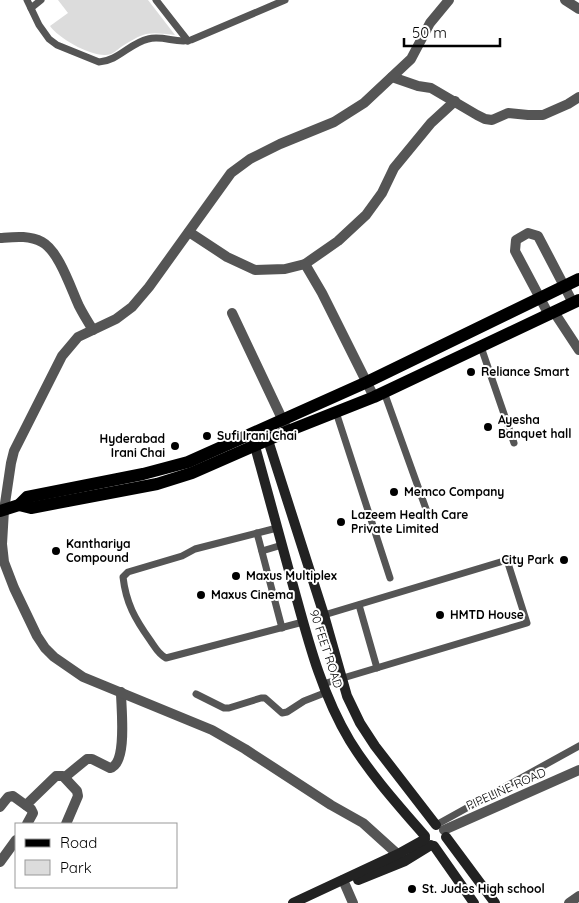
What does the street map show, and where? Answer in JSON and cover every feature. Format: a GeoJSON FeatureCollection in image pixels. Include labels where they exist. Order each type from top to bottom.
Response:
{"type":"FeatureCollection","features":[{"type":"Feature","properties":{"kind":"main road"},"geometry":{"type":"LineString","coordinates":[[2,511],[19,505],[31,508],[157,484],[192,473],[367,382],[579,279]]}},
{"type":"Feature","properties":{"kind":"main road"},"geometry":{"type":"LineString","coordinates":[[285,426],[336,412],[379,395],[576,301]]}},
{"type":"Feature","properties":{"kind":"street"},"geometry":{"type":"LineString","coordinates":[[401,858],[363,823],[331,805],[245,749],[212,730],[98,684],[54,657],[37,636],[9,577],[4,562],[2,544],[2,511],[11,463],[21,436],[62,356],[78,337],[116,319],[132,307],[149,287],[231,173],[250,159],[280,144],[334,122],[364,103],[411,59],[430,23],[449,0]]}},
{"type":"Feature","properties":{"kind":"street"},"geometry":{"type":"LineString","coordinates":[[565,0],[579,9]]}},
{"type":"Feature","properties":{"kind":"street"},"geometry":{"type":"LineString","coordinates":[[392,77],[418,86],[431,88],[477,115],[492,120],[508,113],[543,114],[568,104],[579,97]]}},
{"type":"Feature","properties":{"kind":"street"},"geometry":{"type":"LineString","coordinates":[[189,232],[227,257],[255,270],[285,269],[304,264],[338,241],[366,215],[382,193],[394,168],[431,122],[455,101]]}},
{"type":"Feature","properties":{"kind":"street"},"geometry":{"type":"LineString","coordinates":[[576,301],[565,286],[538,236],[528,233],[516,240],[515,251],[540,298],[579,350]]}},
{"type":"Feature","properties":{"kind":"street"},"geometry":{"type":"LineString","coordinates":[[0,238],[26,237],[41,241],[50,247],[68,278],[80,307],[93,330]]}},
{"type":"Feature","properties":{"kind":"street"},"geometry":{"type":"LineString","coordinates":[[304,264],[322,293],[367,382],[379,395]]}},
{"type":"Feature","properties":{"kind":"street"},"geometry":{"type":"LineString","coordinates":[[232,313],[285,426]]}},
{"type":"Feature","properties":{"kind":"street","name":"90 FEET ROAD"},"geometry":{"type":"LineString","coordinates":[[267,434],[324,615],[347,696],[360,723],[375,746],[442,831],[495,903]]}},
{"type":"Feature","properties":{"kind":"street","name":"90 FEET ROAD"},"geometry":{"type":"LineString","coordinates":[[253,440],[303,622],[335,713],[350,741],[389,794],[429,841],[474,903]]}},
{"type":"Feature","properties":{"kind":"street"},"geometry":{"type":"LineString","coordinates":[[65,777],[87,759],[92,759],[110,768],[118,762],[122,743],[121,692]]}},
{"type":"Feature","properties":{"kind":"street","name":"PIPELINE ROAD"},"geometry":{"type":"LineString","coordinates":[[442,831],[579,770]]}},
{"type":"Feature","properties":{"kind":"street"},"geometry":{"type":"LineString","coordinates":[[26,805],[56,776],[61,775],[77,791],[78,796],[66,823]]}},
{"type":"Feature","properties":{"kind":"street"},"geometry":{"type":"LineString","coordinates":[[0,807],[11,796],[26,805],[33,813],[28,823]]}},
{"type":"Feature","properties":{"kind":"street"},"geometry":{"type":"LineString","coordinates":[[295,903],[401,858],[429,841],[443,842],[442,831],[429,827],[429,841]]}},
{"type":"Feature","properties":{"kind":"street"},"geometry":{"type":"LineString","coordinates":[[0,862],[15,841]]}},
{"type":"Feature","properties":{"kind":"street"},"geometry":{"type":"LineString","coordinates":[[309,903],[344,882]]}},
{"type":"Feature","properties":{"kind":"street"},"geometry":{"type":"LineString","coordinates":[[344,882],[353,903]]}},
{"type":"Feature","properties":{"kind":"street"},"geometry":{"type":"LineString","coordinates":[[569,903],[579,896]]}},
{"type":"Feature","properties":{"kind":"lane"},"geometry":{"type":"LineString","coordinates":[[27,0],[38,24],[49,39],[57,45],[98,62],[106,62],[141,41],[150,38],[177,42],[188,41],[273,2],[285,0]]}},
{"type":"Feature","properties":{"kind":"lane"},"geometry":{"type":"LineString","coordinates":[[31,8],[41,0]]}},
{"type":"Feature","properties":{"kind":"lane"},"geometry":{"type":"LineString","coordinates":[[156,0],[188,41]]}},
{"type":"Feature","properties":{"kind":"lane"},"geometry":{"type":"LineString","coordinates":[[481,347],[514,443]]}},
{"type":"Feature","properties":{"kind":"lane"},"geometry":{"type":"LineString","coordinates":[[379,395],[426,509]]}},
{"type":"Feature","properties":{"kind":"lane"},"geometry":{"type":"LineString","coordinates":[[336,412],[390,578]]}},
{"type":"Feature","properties":{"kind":"lane"},"geometry":{"type":"LineString","coordinates":[[277,528],[196,549],[182,556],[128,572],[123,577],[123,580],[133,615],[160,654],[166,658],[303,622]]}},
{"type":"Feature","properties":{"kind":"lane"},"geometry":{"type":"LineString","coordinates":[[257,533],[282,628]]}},
{"type":"Feature","properties":{"kind":"lane"},"geometry":{"type":"LineString","coordinates":[[262,551],[282,545]]}},
{"type":"Feature","properties":{"kind":"lane"},"geometry":{"type":"LineString","coordinates":[[196,694],[224,708],[258,698],[265,698],[282,713],[287,712],[342,678],[527,623],[507,560],[324,615]]}},
{"type":"Feature","properties":{"kind":"lane"},"geometry":{"type":"LineString","coordinates":[[359,605],[377,668]]}},
{"type":"Feature","properties":{"kind":"lane"},"geometry":{"type":"LineString","coordinates":[[442,831],[579,746]]}},
{"type":"Feature","properties":{"kind":"green space"},"geometry":{"type":"Polygon","coordinates":[[[58,0],[148,0],[175,35],[160,33],[143,35],[131,40],[111,54],[96,54],[69,42],[50,26],[68,13],[58,0]]]}},
{"type":"Feature","properties":{"kind":"place","name":"Reliance Smart"},"geometry":{"type":"Point","coordinates":[471,372]}},
{"type":"Feature","properties":{"kind":"place","name":"Ayesha Banquet hall"},"geometry":{"type":"Point","coordinates":[488,427]}},
{"type":"Feature","properties":{"kind":"place","name":"Sufi Irani Chai"},"geometry":{"type":"Point","coordinates":[207,436]}},
{"type":"Feature","properties":{"kind":"place","name":"Hyderabad Irani Chai"},"geometry":{"type":"Point","coordinates":[175,446]}},
{"type":"Feature","properties":{"kind":"place","name":"Memco Company"},"geometry":{"type":"Point","coordinates":[394,492]}},
{"type":"Feature","properties":{"kind":"place","name":"Lazeem Health Care Private Limited"},"geometry":{"type":"Point","coordinates":[341,522]}},
{"type":"Feature","properties":{"kind":"place","name":"Kanthariya Compound"},"geometry":{"type":"Point","coordinates":[56,551]}},
{"type":"Feature","properties":{"kind":"place","name":"City Park"},"geometry":{"type":"Point","coordinates":[564,560]}},
{"type":"Feature","properties":{"kind":"place","name":"Maxus Multiplex"},"geometry":{"type":"Point","coordinates":[236,576]}},
{"type":"Feature","properties":{"kind":"place","name":"Maxus Cinema"},"geometry":{"type":"Point","coordinates":[201,595]}},
{"type":"Feature","properties":{"kind":"place","name":"HMTD House"},"geometry":{"type":"Point","coordinates":[440,615]}},
{"type":"Feature","properties":{"kind":"place","name":"St. Judes High school"},"geometry":{"type":"Point","coordinates":[412,889]}}]}
